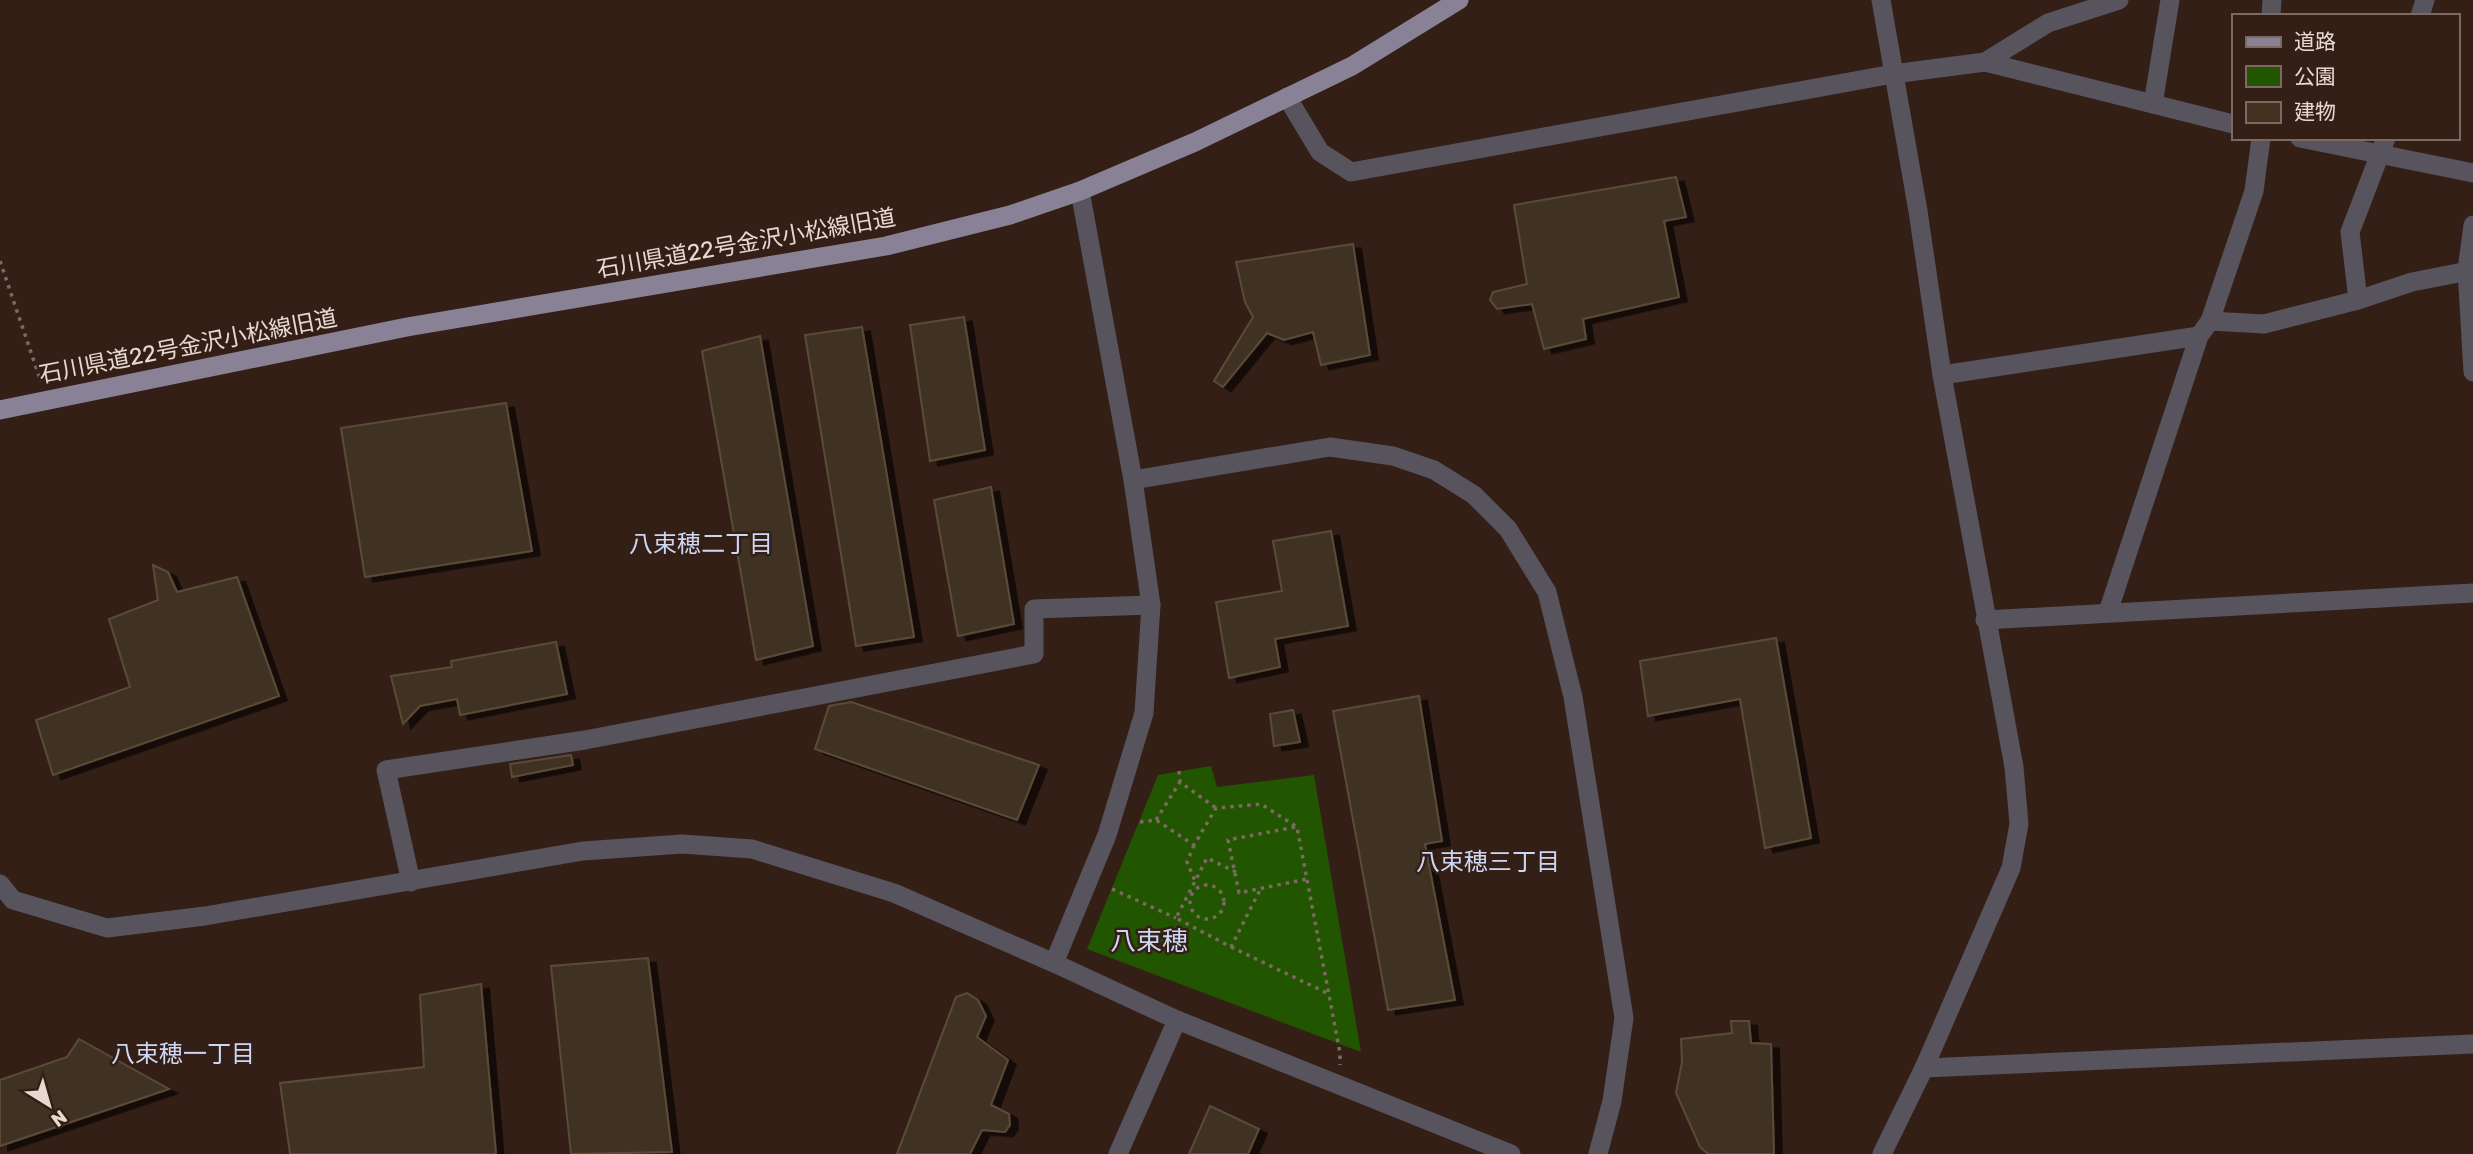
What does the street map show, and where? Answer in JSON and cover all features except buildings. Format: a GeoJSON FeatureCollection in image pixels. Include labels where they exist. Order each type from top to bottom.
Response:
{"type":"FeatureCollection","features":[{"type":"Feature","properties":{"kind":"main road","name":"石川県道22号金沢小松線旧道"},"geometry":{"type":"LineString","coordinates":[[0,410],[46,398],[407,327],[886,246],[1010,215],[1080,191],[1195,142],[1352,66],[1459,0]]}},
{"type":"Feature","properties":{"kind":"street"},"geometry":{"type":"LineString","coordinates":[[1881,0],[1918,211],[1942,375],[1985,621],[2014,767],[2019,824],[2011,868],[1924,1068],[1882,1154]]}},
{"type":"Feature","properties":{"kind":"street"},"geometry":{"type":"LineString","coordinates":[[1985,62],[2048,23],[2119,0]]}},
{"type":"Feature","properties":{"kind":"street"},"geometry":{"type":"LineString","coordinates":[[2153,104],[2170,0]]}},
{"type":"Feature","properties":{"kind":"street"},"geometry":{"type":"LineString","coordinates":[[1287,97],[1320,152],[1350,172],[1892,74],[1985,62],[2232,124]]}},
{"type":"Feature","properties":{"kind":"street"},"geometry":{"type":"LineString","coordinates":[[2108,612],[2204,328],[2254,191],[2261,140]]}},
{"type":"Feature","properties":{"kind":"street"},"geometry":{"type":"LineString","coordinates":[[2321,140],[2384,146],[2473,173]]}},
{"type":"Feature","properties":{"kind":"street"},"geometry":{"type":"LineString","coordinates":[[2358,300],[2350,232],[2384,146]]}},
{"type":"Feature","properties":{"kind":"street"},"geometry":{"type":"LineString","coordinates":[[1054,963],[1107,835],[1144,713],[1151,606],[1133,480],[1080,191]]}},
{"type":"Feature","properties":{"kind":"street"},"geometry":{"type":"LineString","coordinates":[[2472,363],[2470,270],[2473,225]]}},
{"type":"Feature","properties":{"kind":"street"},"geometry":{"type":"LineString","coordinates":[[1942,375],[2204,328],[2264,324],[2358,300],[2412,282],[2470,270]]}},
{"type":"Feature","properties":{"kind":"street"},"geometry":{"type":"LineString","coordinates":[[1133,480],[1331,447],[1393,456],[1434,470],[1474,495],[1508,528],[1547,592],[1573,697],[1624,1018],[1612,1101],[1598,1154]]}},
{"type":"Feature","properties":{"kind":"street"},"geometry":{"type":"LineString","coordinates":[[1985,621],[2473,593]]}},
{"type":"Feature","properties":{"kind":"street"},"geometry":{"type":"LineString","coordinates":[[411,882],[386,770],[585,740],[1034,654],[1034,609],[1151,606]]}},
{"type":"Feature","properties":{"kind":"street"},"geometry":{"type":"LineString","coordinates":[[0,884],[13,900],[107,928],[205,916],[583,851],[681,844],[752,849],[894,893],[1177,1020],[1511,1154]]}},
{"type":"Feature","properties":{"kind":"street"},"geometry":{"type":"LineString","coordinates":[[1118,1154],[1177,1020]]}},
{"type":"Feature","properties":{"kind":"street"},"geometry":{"type":"LineString","coordinates":[[1924,1068],[2473,1044]]}},
{"type":"Feature","properties":{"kind":"path"},"geometry":{"type":"LineString","coordinates":[[0,261],[46,398]]}},
{"type":"Feature","properties":{"kind":"path"},"geometry":{"type":"LineString","coordinates":[[1156,820],[1180,782],[1179,771]]}},
{"type":"Feature","properties":{"kind":"path"},"geometry":{"type":"LineString","coordinates":[[1180,782],[1216,808],[1261,804],[1297,827],[1340,1053],[1339,1085]]}},
{"type":"Feature","properties":{"kind":"path"},"geometry":{"type":"LineString","coordinates":[[1195,881],[1187,862],[1216,808]]}},
{"type":"Feature","properties":{"kind":"path"},"geometry":{"type":"LineString","coordinates":[[1140,822],[1156,820],[1194,845]]}},
{"type":"Feature","properties":{"kind":"path"},"geometry":{"type":"LineString","coordinates":[[1297,827],[1228,840],[1239,893],[1307,879]]}},
{"type":"Feature","properties":{"kind":"path"},"geometry":{"type":"LineString","coordinates":[[1176,918],[1207,858],[1236,872]]}},
{"type":"Feature","properties":{"kind":"path"},"geometry":{"type":"LineString","coordinates":[[1207,885],[1221,893],[1224,903],[1220,913],[1211,919],[1199,918],[1191,904],[1197,889],[1207,885]]}},
{"type":"Feature","properties":{"kind":"path"},"geometry":{"type":"LineString","coordinates":[[1231,947],[1261,888]]}},
{"type":"Feature","properties":{"kind":"path"},"geometry":{"type":"LineString","coordinates":[[1112,889],[1329,994]]}},
{"type":"Feature","properties":{"kind":"green space"},"geometry":{"type":"Polygon","coordinates":[[[1211,766],[1217,787],[1314,775],[1361,1052],[1087,949],[1158,775],[1211,766]]]}},
{"type":"Feature","properties":{"kind":"district","name":"八束穂二丁目"},"geometry":{"type":"Point","coordinates":[701,544]}},
{"type":"Feature","properties":{"kind":"district","name":"八束穂三丁目"},"geometry":{"type":"Point","coordinates":[1488,862]}},
{"type":"Feature","properties":{"kind":"district","name":"八束穂"},"geometry":{"type":"Point","coordinates":[1149,941]}},
{"type":"Feature","properties":{"kind":"district","name":"八束穂一丁目"},"geometry":{"type":"Point","coordinates":[183,1054]}}]}
